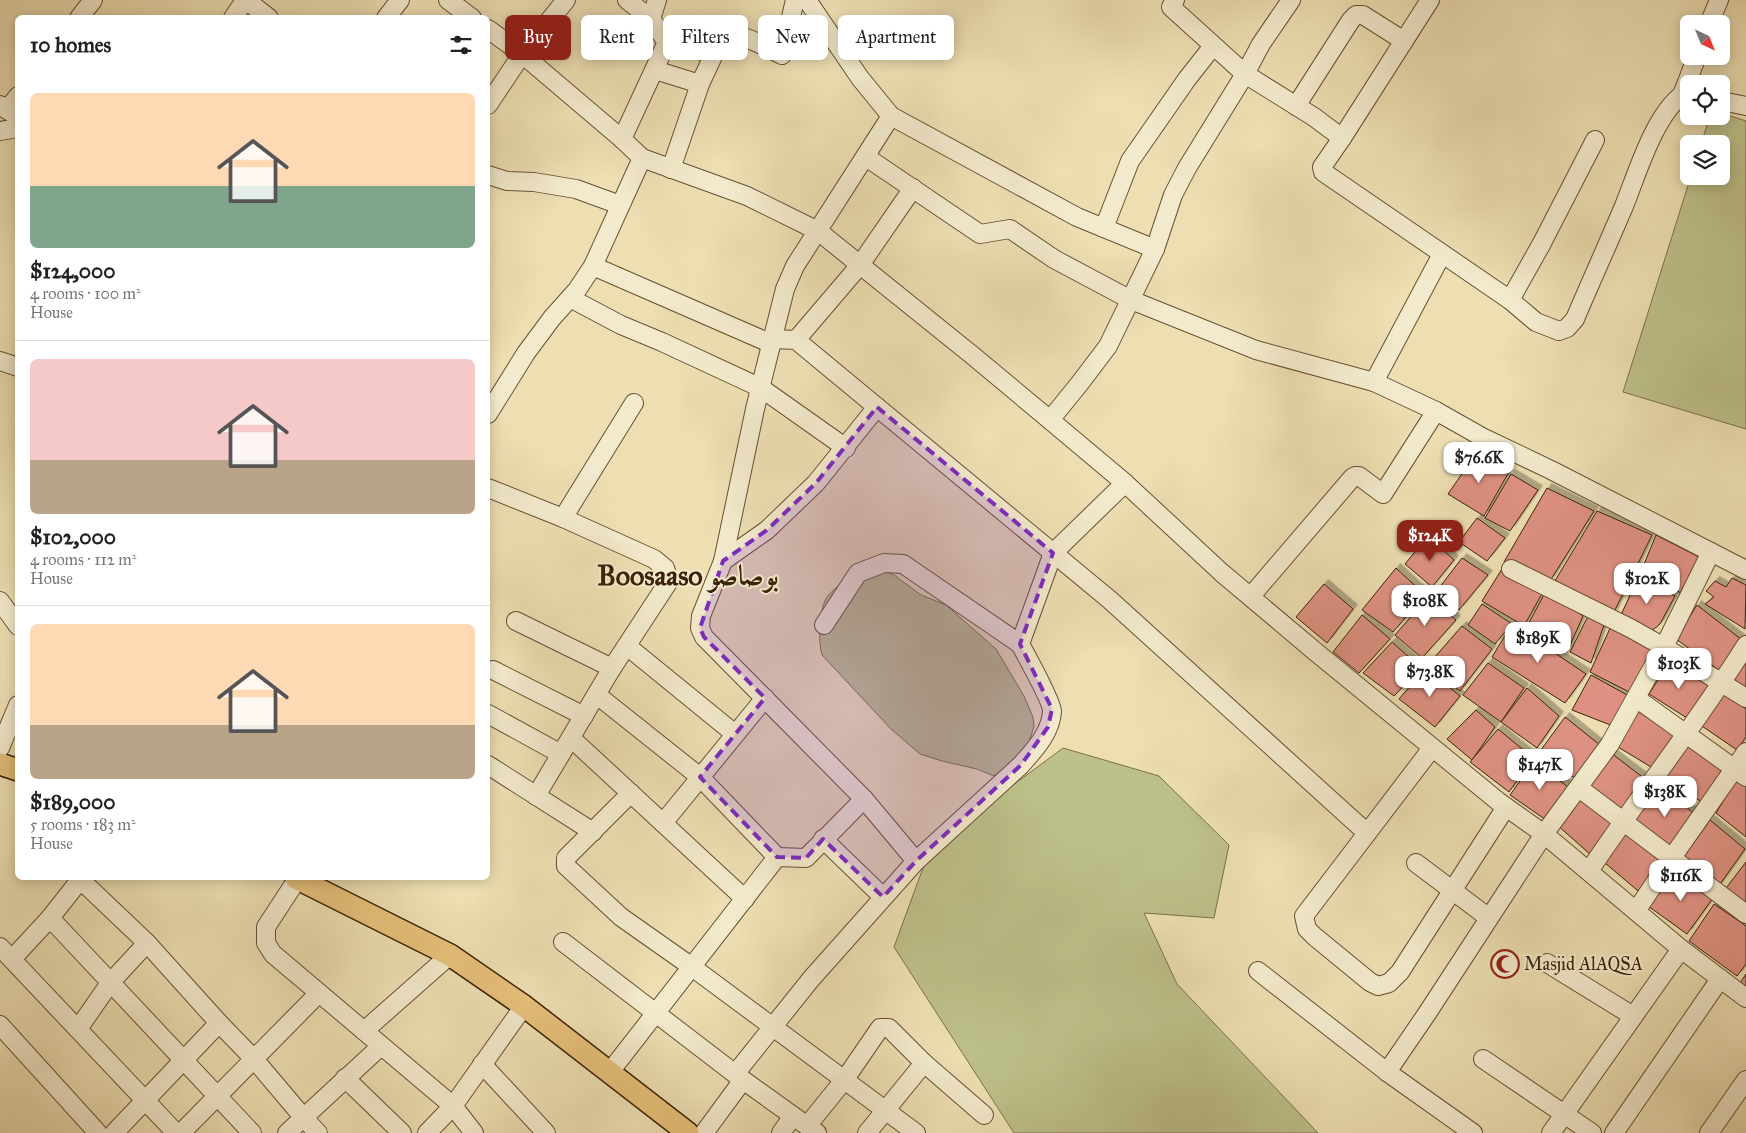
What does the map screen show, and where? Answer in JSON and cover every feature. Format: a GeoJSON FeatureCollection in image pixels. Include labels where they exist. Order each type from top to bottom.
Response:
{"type":"FeatureCollection","features":[{"type":"Feature","properties":{"kind":"main road"},"geometry":{"type":"LineString","coordinates":[[0,764],[15,769]]}},
{"type":"Feature","properties":{"kind":"main road"},"geometry":{"type":"LineString","coordinates":[[301,880],[450,955],[524,1006],[688,1133]]}},
{"type":"Feature","properties":{"kind":"street"},"geometry":{"type":"LineString","coordinates":[[81,15],[93,0]]}},
{"type":"Feature","properties":{"kind":"street"},"geometry":{"type":"LineString","coordinates":[[235,15],[246,0],[265,15]]}},
{"type":"Feature","properties":{"kind":"street"},"geometry":{"type":"LineString","coordinates":[[388,15],[400,0]]}},
{"type":"Feature","properties":{"kind":"street"},"geometry":{"type":"LineString","coordinates":[[448,0],[468,15]]}},
{"type":"Feature","properties":{"kind":"street"},"geometry":{"type":"LineString","coordinates":[[554,15],[566,0]]}},
{"type":"Feature","properties":{"kind":"street"},"geometry":{"type":"LineString","coordinates":[[627,0],[646,15]]}},
{"type":"Feature","properties":{"kind":"street"},"geometry":{"type":"LineString","coordinates":[[652,15],[657,0]]}},
{"type":"Feature","properties":{"kind":"street"},"geometry":{"type":"LineString","coordinates":[[748,40],[782,55],[794,0]]}},
{"type":"Feature","properties":{"kind":"street"},"geometry":{"type":"LineString","coordinates":[[806,0],[860,78],[891,116],[1077,217],[1155,249]]}},
{"type":"Feature","properties":{"kind":"street"},"geometry":{"type":"LineString","coordinates":[[1175,0],[1171,7],[1245,74],[1342,138]]}},
{"type":"Feature","properties":{"kind":"street"},"geometry":{"type":"LineString","coordinates":[[1050,420],[1108,346],[1155,249],[1173,195],[1187,168],[1245,74],[1261,44],[1291,0]]}},
{"type":"Feature","properties":{"kind":"street"},"geometry":{"type":"LineString","coordinates":[[1430,0],[1342,138],[1326,159],[1322,167],[1323,172],[1510,300],[1536,322],[1546,327],[1559,331],[1572,324],[1645,153],[1665,112],[1674,100],[1680,97]]}},
{"type":"Feature","properties":{"kind":"street"},"geometry":{"type":"LineString","coordinates":[[1712,15],[1718,0]]}},
{"type":"Feature","properties":{"kind":"street"},"geometry":{"type":"LineString","coordinates":[[1296,106],[1356,15],[1363,15],[1404,41]]}},
{"type":"Feature","properties":{"kind":"street"},"geometry":{"type":"LineString","coordinates":[[653,22],[663,36]]}},
{"type":"Feature","properties":{"kind":"street"},"geometry":{"type":"LineString","coordinates":[[490,30],[505,42]]}},
{"type":"Feature","properties":{"kind":"street"},"geometry":{"type":"LineString","coordinates":[[1104,228],[1130,161],[1187,79],[1213,46]]}},
{"type":"Feature","properties":{"kind":"street"},"geometry":{"type":"LineString","coordinates":[[622,139],[663,51]]}},
{"type":"Feature","properties":{"kind":"street"},"geometry":{"type":"LineString","coordinates":[[490,102],[518,60]]}},
{"type":"Feature","properties":{"kind":"street"},"geometry":{"type":"LineString","coordinates":[[529,60],[642,158],[747,196],[818,231],[972,354],[1125,482],[1194,548],[1432,748],[1506,807],[1544,834],[1681,949],[1746,998]]}},
{"type":"Feature","properties":{"kind":"street"},"geometry":{"type":"LineString","coordinates":[[671,169],[700,84],[711,60]]}},
{"type":"Feature","properties":{"kind":"street"},"geometry":{"type":"LineString","coordinates":[[655,70],[700,84]]}},
{"type":"Feature","properties":{"kind":"street"},"geometry":{"type":"LineString","coordinates":[[1730,103],[1746,106]]}},
{"type":"Feature","properties":{"kind":"street"},"geometry":{"type":"LineString","coordinates":[[891,116],[793,270],[786,289],[761,388],[723,561],[701,616],[700,628],[704,637],[864,799],[916,861]]}},
{"type":"Feature","properties":{"kind":"street"},"geometry":{"type":"LineString","coordinates":[[0,131],[15,128]]}},
{"type":"Feature","properties":{"kind":"street"},"geometry":{"type":"LineString","coordinates":[[1510,300],[1542,243],[1595,140]]}},
{"type":"Feature","properties":{"kind":"street"},"geometry":{"type":"LineString","coordinates":[[866,157],[980,234],[1010,229],[1054,259],[1131,300],[1256,350],[1374,382],[1436,410],[1482,437],[1551,470],[1746,570]]}},
{"type":"Feature","properties":{"kind":"street"},"geometry":{"type":"LineString","coordinates":[[490,411],[526,354],[593,266],[642,158]]}},
{"type":"Feature","properties":{"kind":"street"},"geometry":{"type":"LineString","coordinates":[[490,176],[507,181],[534,182],[576,189],[620,205]]}},
{"type":"Feature","properties":{"kind":"street"},"geometry":{"type":"LineString","coordinates":[[796,340],[860,265],[913,188]]}},
{"type":"Feature","properties":{"kind":"street"},"geometry":{"type":"LineString","coordinates":[[1374,382],[1442,254]]}},
{"type":"Feature","properties":{"kind":"street"},"geometry":{"type":"LineString","coordinates":[[593,266],[773,341],[796,340],[1110,600],[1170,652],[1367,833]]}},
{"type":"Feature","properties":{"kind":"street"},"geometry":{"type":"LineString","coordinates":[[570,298],[621,325],[761,388],[846,448]]}},
{"type":"Feature","properties":{"kind":"street"},"geometry":{"type":"LineString","coordinates":[[0,361],[15,366]]}},
{"type":"Feature","properties":{"kind":"street"},"geometry":{"type":"LineString","coordinates":[[563,518],[634,403]]}},
{"type":"Feature","properties":{"kind":"street"},"geometry":{"type":"LineString","coordinates":[[723,561],[767,530],[816,483],[878,407]]}},
{"type":"Feature","properties":{"kind":"street"},"geometry":{"type":"LineString","coordinates":[[1251,596],[1352,478],[1359,476],[1384,494],[1436,410]]}},
{"type":"Feature","properties":{"kind":"street"},"geometry":{"type":"LineString","coordinates":[[1020,644],[1053,553],[1125,482]]}},
{"type":"Feature","properties":{"kind":"street"},"geometry":{"type":"LineString","coordinates":[[490,489],[563,518],[654,559],[664,568],[670,581],[612,668],[536,796]]}},
{"type":"Feature","properties":{"kind":"street"},"geometry":{"type":"LineString","coordinates":[[1387,1072],[1544,834],[1610,744],[1664,647],[1711,552]]}},
{"type":"Feature","properties":{"kind":"street"},"geometry":{"type":"LineString","coordinates":[[704,1133],[739,1077],[810,979],[916,861],[1021,765],[1035,750],[1048,727],[1052,709],[1020,644],[904,564],[884,563],[858,572],[824,625]]}},
{"type":"Feature","properties":{"kind":"street"},"geometry":{"type":"LineString","coordinates":[[1511,569],[1630,628],[1746,698]]}},
{"type":"Feature","properties":{"kind":"street"},"geometry":{"type":"LineString","coordinates":[[0,601],[15,622]]}},
{"type":"Feature","properties":{"kind":"street"},"geometry":{"type":"LineString","coordinates":[[516,621],[612,668]]}},
{"type":"Feature","properties":{"kind":"street"},"geometry":{"type":"LineString","coordinates":[[1589,871],[1722,683],[1746,645]]}},
{"type":"Feature","properties":{"kind":"street"},"geometry":{"type":"LineString","coordinates":[[627,646],[735,734]]}},
{"type":"Feature","properties":{"kind":"street"},"geometry":{"type":"LineString","coordinates":[[493,670],[584,716]]}},
{"type":"Feature","properties":{"kind":"street"},"geometry":{"type":"LineString","coordinates":[[597,695],[700,777],[777,857],[785,859],[806,858],[823,838],[864,799]]}},
{"type":"Feature","properties":{"kind":"street"},"geometry":{"type":"LineString","coordinates":[[663,823],[765,698]]}},
{"type":"Feature","properties":{"kind":"street"},"geometry":{"type":"LineString","coordinates":[[1636,698],[1740,773]]}},
{"type":"Feature","properties":{"kind":"street"},"geometry":{"type":"LineString","coordinates":[[0,748],[15,712]]}},
{"type":"Feature","properties":{"kind":"street"},"geometry":{"type":"LineString","coordinates":[[490,715],[561,754]]}},
{"type":"Feature","properties":{"kind":"street"},"geometry":{"type":"LineString","coordinates":[[571,738],[746,899]]}},
{"type":"Feature","properties":{"kind":"street"},"geometry":{"type":"LineString","coordinates":[[1432,748],[1304,916],[1307,929],[1370,982],[1378,986],[1388,983],[1400,972],[1506,807]]}},
{"type":"Feature","properties":{"kind":"street"},"geometry":{"type":"LineString","coordinates":[[1636,911],[1671,859],[1740,773],[1746,752]]}},
{"type":"Feature","properties":{"kind":"street"},"geometry":{"type":"LineString","coordinates":[[490,767],[593,832]]}},
{"type":"Feature","properties":{"kind":"street"},"geometry":{"type":"LineString","coordinates":[[1579,788],[1746,914]]}},
{"type":"Feature","properties":{"kind":"street"},"geometry":{"type":"LineString","coordinates":[[631,794],[566,858],[566,866],[620,917],[692,967],[916,1133]]}},
{"type":"Feature","properties":{"kind":"street"},"geometry":{"type":"LineString","coordinates":[[823,838],[883,897]]}},
{"type":"Feature","properties":{"kind":"street"},"geometry":{"type":"LineString","coordinates":[[609,1073],[777,857]]}},
{"type":"Feature","properties":{"kind":"street"},"geometry":{"type":"LineString","coordinates":[[1416,863],[1489,918]]}},
{"type":"Feature","properties":{"kind":"street"},"geometry":{"type":"LineString","coordinates":[[296,880],[266,928],[266,943],[273,954],[453,1106],[474,1133]]}},
{"type":"Feature","properties":{"kind":"street"},"geometry":{"type":"LineString","coordinates":[[176,1133],[6,953],[50,918],[76,885],[85,884],[147,943],[254,1059],[318,1133]]}},
{"type":"Feature","properties":{"kind":"street"},"geometry":{"type":"LineString","coordinates":[[50,918],[252,1133]]}},
{"type":"Feature","properties":{"kind":"street"},"geometry":{"type":"LineString","coordinates":[[563,942],[739,1077],[805,1125]]}},
{"type":"Feature","properties":{"kind":"street"},"geometry":{"type":"LineString","coordinates":[[78,1029],[110,983],[147,943]]}},
{"type":"Feature","properties":{"kind":"street"},"geometry":{"type":"LineString","coordinates":[[1551,1133],[1681,949]]}},
{"type":"Feature","properties":{"kind":"street"},"geometry":{"type":"LineString","coordinates":[[364,1031],[450,955]]}},
{"type":"Feature","properties":{"kind":"street"},"geometry":{"type":"LineString","coordinates":[[1546,963],[1633,1016]]}},
{"type":"Feature","properties":{"kind":"street"},"geometry":{"type":"LineString","coordinates":[[1258,971],[1387,1072],[1470,1132]]}},
{"type":"Feature","properties":{"kind":"street"},"geometry":{"type":"LineString","coordinates":[[1614,1133],[1720,979]]}},
{"type":"Feature","properties":{"kind":"street"},"geometry":{"type":"LineString","coordinates":[[181,1133],[319,994]]}},
{"type":"Feature","properties":{"kind":"street"},"geometry":{"type":"LineString","coordinates":[[427,1133],[453,1106],[524,1006]]}},
{"type":"Feature","properties":{"kind":"street"},"geometry":{"type":"LineString","coordinates":[[114,1133],[219,1023]]}},
{"type":"Feature","properties":{"kind":"street"},"geometry":{"type":"LineString","coordinates":[[0,1025],[98,1133]]}},
{"type":"Feature","properties":{"kind":"street"},"geometry":{"type":"LineString","coordinates":[[781,1133],[805,1125],[845,1079],[880,1028],[888,1028],[924,1063],[984,1115]]}},
{"type":"Feature","properties":{"kind":"street"},"geometry":{"type":"LineString","coordinates":[[287,1133],[381,1046]]}},
{"type":"Feature","properties":{"kind":"street"},"geometry":{"type":"LineString","coordinates":[[1483,1059],[1592,1133]]}},
{"type":"Feature","properties":{"kind":"street"},"geometry":{"type":"LineString","coordinates":[[867,1133],[924,1063]]}},
{"type":"Feature","properties":{"kind":"street"},"geometry":{"type":"LineString","coordinates":[[482,1064],[546,1133]]}},
{"type":"Feature","properties":{"kind":"street"},"geometry":{"type":"LineString","coordinates":[[345,1078],[402,1133]]}},
{"type":"Feature","properties":{"kind":"street"},"geometry":{"type":"LineString","coordinates":[[1709,1133],[1746,1080]]}},
{"type":"Feature","properties":{"kind":"highlighted area"},"geometry":{"type":"Polygon","coordinates":[[[877,407],[1053,553],[1020,644],[1052,709],[1048,727],[1021,765],[916,861],[883,897],[823,839],[806,858],[777,857],[700,777],[765,698],[704,637],[700,628],[723,561],[767,530],[816,483],[877,407]]]}},
{"type":"Feature","properties":{"kind":"green space"},"geometry":{"type":"Polygon","coordinates":[[[1730,116],[1746,121],[1746,429],[1623,392],[1688,185],[1730,185],[1730,135],[1704,135],[1707,125],[1730,125],[1730,116]]]}},
{"type":"Feature","properties":{"kind":"green space"},"geometry":{"type":"Polygon","coordinates":[[[877,567],[894,575],[921,595],[946,605],[996,649],[1024,696],[1033,717],[1034,727],[1028,745],[1015,760],[994,776],[977,769],[920,754],[891,729],[822,655],[820,626],[822,609],[827,597],[858,572],[867,568],[877,567]]]}},
{"type":"Feature","properties":{"kind":"green space"},"geometry":{"type":"Polygon","coordinates":[[[1063,748],[1159,776],[1229,845],[1214,918],[1144,913],[1177,984],[1318,1133],[1014,1133],[894,947],[931,846],[1063,748]]]}},
{"type":"Feature","properties":{"kind":"building"},"geometry":{"type":"Polygon","coordinates":[[[1477,452],[1509,472],[1484,516],[1448,494],[1477,452]]]}},
{"type":"Feature","properties":{"kind":"building"},"geometry":{"type":"Polygon","coordinates":[[[1511,474],[1538,490],[1510,531],[1485,518],[1511,474]]]}},
{"type":"Feature","properties":{"kind":"building"},"geometry":{"type":"Polygon","coordinates":[[[1547,488],[1594,511],[1550,581],[1504,562],[1547,488]]]}},
{"type":"Feature","properties":{"kind":"building"},"geometry":{"type":"Polygon","coordinates":[[[1597,511],[1652,535],[1613,614],[1553,584],[1597,511]]]}},
{"type":"Feature","properties":{"kind":"building"},"geometry":{"type":"Polygon","coordinates":[[[1477,518],[1505,538],[1487,561],[1459,542],[1477,518]]]}},
{"type":"Feature","properties":{"kind":"building"},"geometry":{"type":"Polygon","coordinates":[[[1656,535],[1699,557],[1681,593],[1640,574],[1656,535]]]}},
{"type":"Feature","properties":{"kind":"building"},"geometry":{"type":"Polygon","coordinates":[[[1428,536],[1454,560],[1432,587],[1405,564],[1428,536]]]}},
{"type":"Feature","properties":{"kind":"building"},"geometry":{"type":"Polygon","coordinates":[[[1462,558],[1488,575],[1459,610],[1436,592],[1462,558]]]}},
{"type":"Feature","properties":{"kind":"building"},"geometry":{"type":"Polygon","coordinates":[[[1396,568],[1425,595],[1393,632],[1362,610],[1396,568]]]}},
{"type":"Feature","properties":{"kind":"building"},"geometry":{"type":"Polygon","coordinates":[[[1502,569],[1544,590],[1524,626],[1482,601],[1502,569]]]}},
{"type":"Feature","properties":{"kind":"building"},"geometry":{"type":"Polygon","coordinates":[[[1640,574],[1675,596],[1660,624],[1649,633],[1620,617],[1640,574]]]}},
{"type":"Feature","properties":{"kind":"building"},"geometry":{"type":"Polygon","coordinates":[[[1732,578],[1746,585],[1745,629],[1705,604],[1714,597],[1706,591],[1715,581],[1726,587],[1732,578]]]}},
{"type":"Feature","properties":{"kind":"building"},"geometry":{"type":"Polygon","coordinates":[[[1324,584],[1353,609],[1327,643],[1296,617],[1324,584]]]}},
{"type":"Feature","properties":{"kind":"building"},"geometry":{"type":"Polygon","coordinates":[[[1546,591],[1583,616],[1567,652],[1525,630],[1546,591]]]}},
{"type":"Feature","properties":{"kind":"building"},"geometry":{"type":"Polygon","coordinates":[[[1428,597],[1456,620],[1422,658],[1395,635],[1428,597]]]}},
{"type":"Feature","properties":{"kind":"building"},"geometry":{"type":"Polygon","coordinates":[[[1482,604],[1512,624],[1495,644],[1468,625],[1482,604]]]}},
{"type":"Feature","properties":{"kind":"building"},"geometry":{"type":"Polygon","coordinates":[[[1697,605],[1742,640],[1720,671],[1676,639],[1697,605]]]}},
{"type":"Feature","properties":{"kind":"building"},"geometry":{"type":"Polygon","coordinates":[[[1589,614],[1606,619],[1591,663],[1570,652],[1589,614]]]}},
{"type":"Feature","properties":{"kind":"building"},"geometry":{"type":"Polygon","coordinates":[[[1362,615],[1390,639],[1359,673],[1333,652],[1362,615]]]}},
{"type":"Feature","properties":{"kind":"building"},"geometry":{"type":"Polygon","coordinates":[[[1512,624],[1586,674],[1565,703],[1492,657],[1512,624]]]}},
{"type":"Feature","properties":{"kind":"building"},"geometry":{"type":"Polygon","coordinates":[[[1612,624],[1656,648],[1631,693],[1590,672],[1612,624]]]}},
{"type":"Feature","properties":{"kind":"building"},"geometry":{"type":"Polygon","coordinates":[[[1462,626],[1492,649],[1460,691],[1427,666],[1462,626]]]}},
{"type":"Feature","properties":{"kind":"building"},"geometry":{"type":"Polygon","coordinates":[[[1392,642],[1421,668],[1394,696],[1363,673],[1392,642]]]}},
{"type":"Feature","properties":{"kind":"building"},"geometry":{"type":"Polygon","coordinates":[[[1670,661],[1710,687],[1687,718],[1649,694],[1670,661]]]}},
{"type":"Feature","properties":{"kind":"building"},"geometry":{"type":"Polygon","coordinates":[[[1746,662],[1746,689],[1733,680],[1746,662]]]}},
{"type":"Feature","properties":{"kind":"building"},"geometry":{"type":"Polygon","coordinates":[[[1488,663],[1524,688],[1501,722],[1463,695],[1488,663]]]}},
{"type":"Feature","properties":{"kind":"building"},"geometry":{"type":"Polygon","coordinates":[[[1426,668],[1460,696],[1435,727],[1399,699],[1426,668]]]}},
{"type":"Feature","properties":{"kind":"building"},"geometry":{"type":"Polygon","coordinates":[[[1591,675],[1629,696],[1613,726],[1572,710],[1591,675]]]}},
{"type":"Feature","properties":{"kind":"building"},"geometry":{"type":"Polygon","coordinates":[[[1527,688],[1559,716],[1537,748],[1501,722],[1527,688]]]}},
{"type":"Feature","properties":{"kind":"building"},"geometry":{"type":"Polygon","coordinates":[[[1719,692],[1746,709],[1746,737],[1737,750],[1696,722],[1719,692]]]}},
{"type":"Feature","properties":{"kind":"building"},"geometry":{"type":"Polygon","coordinates":[[[1476,710],[1495,727],[1472,760],[1447,739],[1476,710]]]}},
{"type":"Feature","properties":{"kind":"building"},"geometry":{"type":"Polygon","coordinates":[[[1638,711],[1678,738],[1656,770],[1618,747],[1638,711]]]}},
{"type":"Feature","properties":{"kind":"building"},"geometry":{"type":"Polygon","coordinates":[[[1565,717],[1600,745],[1578,780],[1538,754],[1565,717]]]}},
{"type":"Feature","properties":{"kind":"building"},"geometry":{"type":"Polygon","coordinates":[[[1498,729],[1533,758],[1509,792],[1470,762],[1498,729]]]}},
{"type":"Feature","properties":{"kind":"building"},"geometry":{"type":"Polygon","coordinates":[[[1686,744],[1725,773],[1704,803],[1662,779],[1686,744]]]}},
{"type":"Feature","properties":{"kind":"building"},"geometry":{"type":"Polygon","coordinates":[[[1611,753],[1645,779],[1622,811],[1586,786],[1611,753]]]}},
{"type":"Feature","properties":{"kind":"building"},"geometry":{"type":"Polygon","coordinates":[[[1535,760],[1569,788],[1546,820],[1510,795],[1535,760]]]}},
{"type":"Feature","properties":{"kind":"building"},"geometry":{"type":"Polygon","coordinates":[[[1737,779],[1746,786],[1746,837],[1716,813],[1737,779]]]}},
{"type":"Feature","properties":{"kind":"building"},"geometry":{"type":"Polygon","coordinates":[[[1658,784],[1696,815],[1672,851],[1634,822],[1658,784]]]}},
{"type":"Feature","properties":{"kind":"building"},"geometry":{"type":"Polygon","coordinates":[[[1580,795],[1617,825],[1591,855],[1556,824],[1580,795]]]}},
{"type":"Feature","properties":{"kind":"building"},"geometry":{"type":"Polygon","coordinates":[[[1710,820],[1745,849],[1718,887],[1683,858],[1710,820]]]}},
{"type":"Feature","properties":{"kind":"building"},"geometry":{"type":"Polygon","coordinates":[[[1627,831],[1667,863],[1643,895],[1605,863],[1627,831]]]}},
{"type":"Feature","properties":{"kind":"building"},"geometry":{"type":"Polygon","coordinates":[[[1746,862],[1746,910],[1723,892],[1746,862]]]}},
{"type":"Feature","properties":{"kind":"building"},"geometry":{"type":"Polygon","coordinates":[[[1675,869],[1713,898],[1687,934],[1648,906],[1675,869]]]}},
{"type":"Feature","properties":{"kind":"building"},"geometry":{"type":"Polygon","coordinates":[[[1714,904],[1746,926],[1746,964],[1737,976],[1689,941],[1714,904]]]}},
{"type":"Feature","properties":{"kind":"building"},"geometry":{"type":"Polygon","coordinates":[[[1746,974],[1746,987],[1740,983],[1746,974]]]}},
{"type":"Feature","properties":{"kind":"place","name":"Masjid AlAQSA"},"geometry":{"type":"Point","coordinates":[1505,964]}},
{"type":"Feature","properties":{"kind":"district","name":"Boosaaso بوصاصو"},"geometry":{"type":"Point","coordinates":[688,575]}}]}
